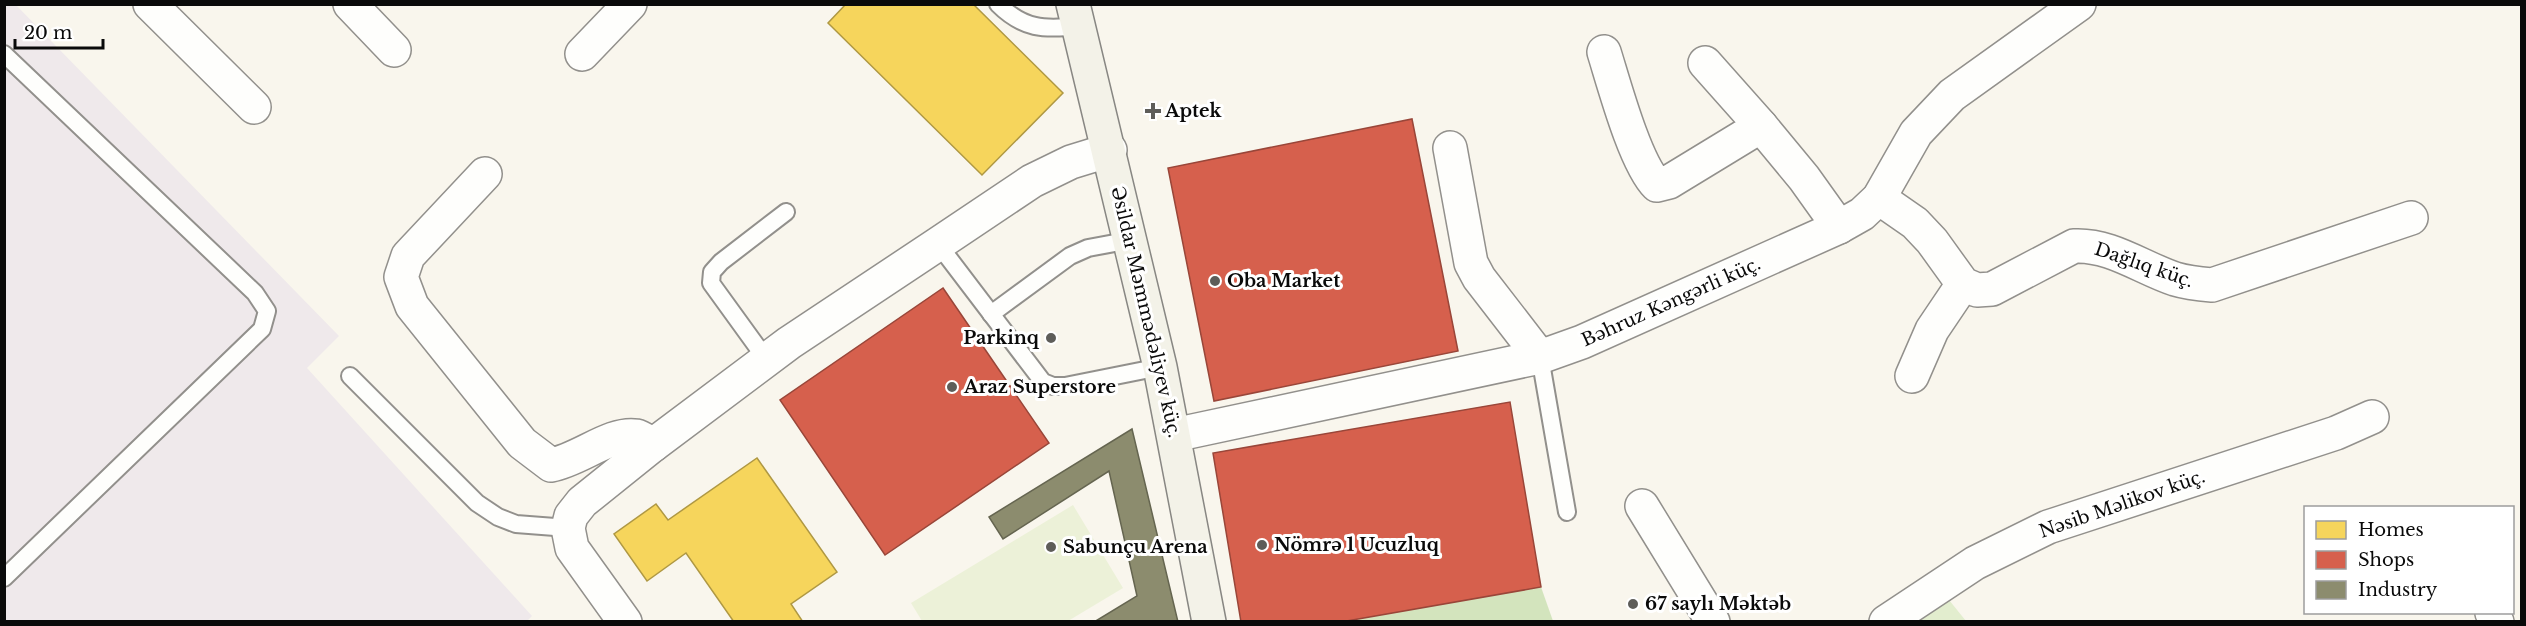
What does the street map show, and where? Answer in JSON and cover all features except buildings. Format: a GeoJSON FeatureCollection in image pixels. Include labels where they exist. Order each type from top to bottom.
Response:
{"type":"FeatureCollection","features":[{"type":"Feature","properties":{"kind":"street"},"geometry":{"type":"LineString","coordinates":[[150,4],[254,107]]}},
{"type":"Feature","properties":{"kind":"street"},"geometry":{"type":"LineString","coordinates":[[350,4],[394,50]]}},
{"type":"Feature","properties":{"kind":"street"},"geometry":{"type":"LineString","coordinates":[[582,54],[630,4]]}},
{"type":"Feature","properties":{"kind":"street","name":"Bəhruz Kəngərli küç."},"geometry":{"type":"LineString","coordinates":[[1174,435],[1540,357],[1582,342],[1839,227],[1862,214],[1879,198],[1916,133],[1945,101],[2079,4]]}},
{"type":"Feature","properties":{"kind":"street","name":"Əsildar Məmmədəliyev küç."},"geometry":{"type":"LineString","coordinates":[[1075,15],[1110,150],[1160,367],[1209,621]]}},
{"type":"Feature","properties":{"kind":"street"},"geometry":{"type":"LineString","coordinates":[[1604,52],[1631,134],[1649,177],[1656,185],[1669,182],[1761,126]]}},
{"type":"Feature","properties":{"kind":"street"},"geometry":{"type":"LineString","coordinates":[[1705,63],[1804,178],[1839,227]]}},
{"type":"Feature","properties":{"kind":"street"},"geometry":{"type":"LineString","coordinates":[[1450,148],[1471,263],[1479,278],[1540,357]]}},
{"type":"Feature","properties":{"kind":"street"},"geometry":{"type":"LineString","coordinates":[[625,621],[572,548],[568,528],[571,516],[582,502],[652,445],[766,359],[1032,181],[1071,162],[1110,150]]}},
{"type":"Feature","properties":{"kind":"street"},"geometry":{"type":"LineString","coordinates":[[484,174],[408,256],[401,277],[412,306],[522,443],[551,465],[567,462],[618,436],[637,436],[652,445]]}},
{"type":"Feature","properties":{"kind":"street"},"geometry":{"type":"LineString","coordinates":[[1879,198],[1915,223],[1932,241],[1964,284],[1932,330],[1912,376]]}},
{"type":"Feature","properties":{"kind":"street","name":"Dağlıq küç."},"geometry":{"type":"LineString","coordinates":[[1964,284],[1977,290],[1992,289],[2074,246],[2088,245],[2174,279],[2212,285],[2410,218]]}},
{"type":"Feature","properties":{"kind":"street","name":"Nəsib Məlikov küç."},"geometry":{"type":"LineString","coordinates":[[1886,621],[1975,563],[2048,527],[2336,433],[2372,417]]}},
{"type":"Feature","properties":{"kind":"street"},"geometry":{"type":"LineString","coordinates":[[1642,506],[1713,621]]}},
{"type":"Feature","properties":{"kind":"lane"},"geometry":{"type":"LineString","coordinates":[[998,4],[1010,17],[1028,26],[1061,28],[1075,15]]}},
{"type":"Feature","properties":{"kind":"lane"},"geometry":{"type":"LineString","coordinates":[[4,54],[255,293],[267,311],[262,329],[4,578]]}},
{"type":"Feature","properties":{"kind":"lane"},"geometry":{"type":"LineString","coordinates":[[766,359],[711,283],[712,272],[721,262],[786,212]]}},
{"type":"Feature","properties":{"kind":"lane"},"geometry":{"type":"LineString","coordinates":[[992,314],[1070,256],[1088,248],[1131,240]]}},
{"type":"Feature","properties":{"kind":"lane"},"geometry":{"type":"LineString","coordinates":[[938,244],[1043,382],[1053,387],[1160,367]]}},
{"type":"Feature","properties":{"kind":"lane"},"geometry":{"type":"LineString","coordinates":[[1540,357],[1567,512]]}},
{"type":"Feature","properties":{"kind":"lane"},"geometry":{"type":"LineString","coordinates":[[350,376],[477,503],[498,517],[516,524],[568,528]]}},
{"type":"Feature","properties":{"kind":"shaded area"},"geometry":{"type":"Polygon","coordinates":[[[4,5],[16,5],[339,336],[307,368],[532,616],[527,621],[5,621],[4,5]]]}},
{"type":"Feature","properties":{"kind":"green space","name":"Sabunçu Arena"},"geometry":{"type":"Polygon","coordinates":[[[1073,505],[1123,588],[1068,621],[922,621],[911,603],[1073,505]]]}},
{"type":"Feature","properties":{"kind":"green space"},"geometry":{"type":"Polygon","coordinates":[[[1541,587],[1553,621],[1341,622],[1541,587]]]}},
{"type":"Feature","properties":{"kind":"green space"},"geometry":{"type":"Polygon","coordinates":[[[1949,600],[1966,621],[1915,622],[1949,600]]]}},
{"type":"Feature","properties":{"kind":"place","name":"Aptek"},"geometry":{"type":"Point","coordinates":[1153,111]}},
{"type":"Feature","properties":{"kind":"place","name":"Oba Market"},"geometry":{"type":"Point","coordinates":[1215,281]}},
{"type":"Feature","properties":{"kind":"place","name":"Parkinq"},"geometry":{"type":"Point","coordinates":[1051,338]}},
{"type":"Feature","properties":{"kind":"place","name":"Araz Superstore"},"geometry":{"type":"Point","coordinates":[952,387]}},
{"type":"Feature","properties":{"kind":"place","name":"Nömrə 1 Ucuzluq"},"geometry":{"type":"Point","coordinates":[1262,545]}},
{"type":"Feature","properties":{"kind":"place","name":"Sabunçu Arena"},"geometry":{"type":"Point","coordinates":[1051,547]}},
{"type":"Feature","properties":{"kind":"place","name":"67 saylı Məktəb"},"geometry":{"type":"Point","coordinates":[1633,604]}}]}
